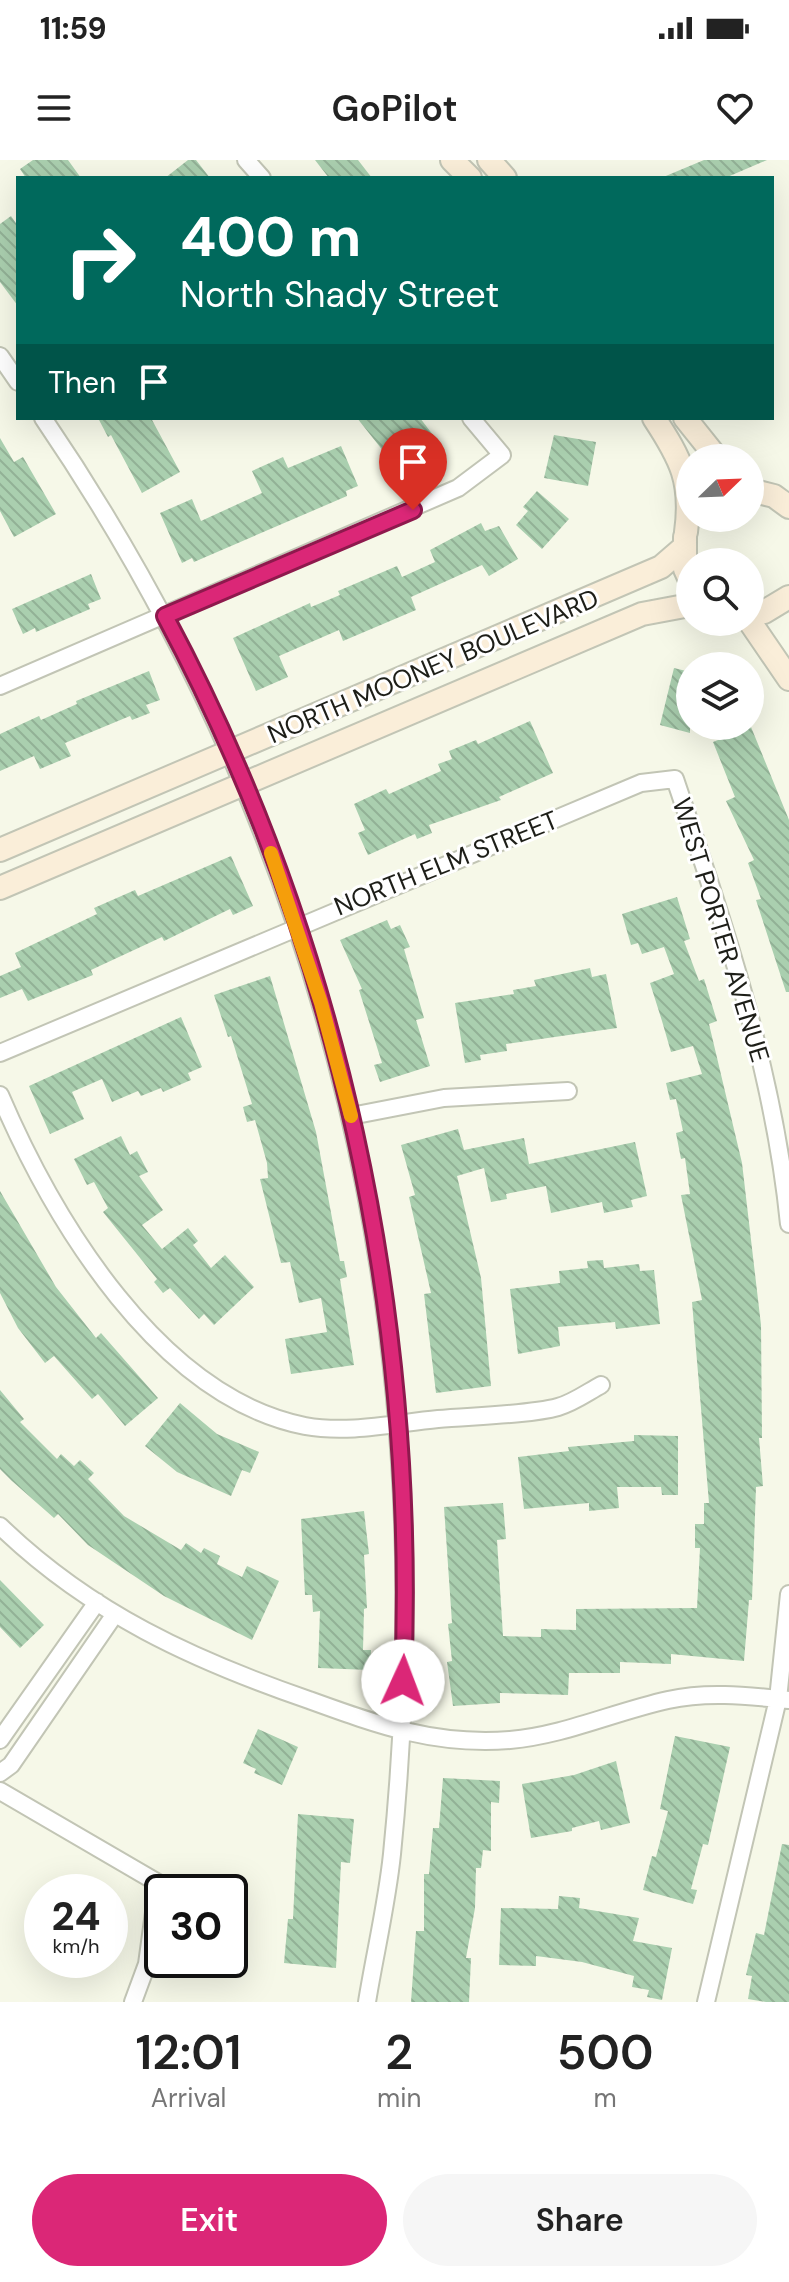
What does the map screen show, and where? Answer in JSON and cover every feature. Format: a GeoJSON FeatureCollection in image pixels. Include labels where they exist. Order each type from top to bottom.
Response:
{"type":"FeatureCollection","features":[{"type":"Feature","properties":{"kind":"street"},"geometry":{"type":"LineString","coordinates":[[246,160],[260,176]]}},
{"type":"Feature","properties":{"kind":"street"},"geometry":{"type":"LineString","coordinates":[[452,160],[468,176]]}},
{"type":"Feature","properties":{"kind":"street"},"geometry":{"type":"LineString","coordinates":[[489,160],[503,176]]}},
{"type":"Feature","properties":{"kind":"street"},"geometry":{"type":"LineString","coordinates":[[0,356],[16,379]]}},
{"type":"Feature","properties":{"kind":"street"},"geometry":{"type":"LineString","coordinates":[[44,420],[87,483],[165,616],[244,782],[296,925],[351,1116],[387,1307],[399,1423],[406,1603],[392,1858],[367,2002]]}},
{"type":"Feature","properties":{"kind":"street"},"geometry":{"type":"LineString","coordinates":[[0,686],[440,498],[475,477],[502,455],[473,420]]}},
{"type":"Feature","properties":{"kind":"street"},"geometry":{"type":"LineString","coordinates":[[655,420],[685,475],[689,508],[687,533]]}},
{"type":"Feature","properties":{"kind":"street"},"geometry":{"type":"LineString","coordinates":[[687,420],[706,444]]}},
{"type":"Feature","properties":{"kind":"street"},"geometry":{"type":"LineString","coordinates":[[764,494],[788,506]]}},
{"type":"Feature","properties":{"kind":"street","name":"NORTH MOONEY BOULEVARD"},"geometry":{"type":"LineString","coordinates":[[0,850],[661,567],[687,533]]}},
{"type":"Feature","properties":{"kind":"street"},"geometry":{"type":"LineString","coordinates":[[764,612],[789,597]]}},
{"type":"Feature","properties":{"kind":"street","name":"NORTH MOONEY BOULEVARD"},"geometry":{"type":"LineString","coordinates":[[0,888],[642,614],[676,608]]}},
{"type":"Feature","properties":{"kind":"street"},"geometry":{"type":"LineString","coordinates":[[760,636],[789,679]]}},
{"type":"Feature","properties":{"kind":"street","name":"NORTH ELM STREET"},"geometry":{"type":"LineString","coordinates":[[0,1053],[296,925],[641,783],[675,779]]}},
{"type":"Feature","properties":{"kind":"street","name":"WEST PORTER AVENUE"},"geometry":{"type":"LineString","coordinates":[[675,779],[744,994],[787,1189],[789,1224]]}},
{"type":"Feature","properties":{"kind":"street"},"geometry":{"type":"LineString","coordinates":[[351,1116],[444,1098],[568,1091]]}},
{"type":"Feature","properties":{"kind":"street"},"geometry":{"type":"LineString","coordinates":[[0,1095],[32,1169],[74,1240],[123,1302],[172,1352],[234,1398],[286,1421],[336,1429],[558,1407],[601,1385]]}},
{"type":"Feature","properties":{"kind":"street"},"geometry":{"type":"LineString","coordinates":[[0,1526],[56,1574],[115,1614],[217,1668],[401,1733],[439,1739],[511,1740],[572,1730],[644,1706],[691,1696],[784,1699]]}},
{"type":"Feature","properties":{"kind":"street"},"geometry":{"type":"LineString","coordinates":[[706,2002],[784,1699],[789,1594]]}},
{"type":"Feature","properties":{"kind":"street"},"geometry":{"type":"LineString","coordinates":[[0,1740],[97,1602]]}},
{"type":"Feature","properties":{"kind":"street"},"geometry":{"type":"LineString","coordinates":[[0,1773],[11,1765],[115,1614]]}},
{"type":"Feature","properties":{"kind":"street"},"geometry":{"type":"LineString","coordinates":[[0,1791],[158,1883],[147,1964],[133,2002]]}},
{"type":"Feature","properties":{"kind":"building"},"geometry":{"type":"Polygon","coordinates":[[[33,160],[68,160],[80,176],[25,176],[20,169],[33,160]]]}},
{"type":"Feature","properties":{"kind":"building"},"geometry":{"type":"Polygon","coordinates":[[[188,160],[196,160],[208,176],[168,176],[188,160]]]}},
{"type":"Feature","properties":{"kind":"building"},"geometry":{"type":"Polygon","coordinates":[[[315,160],[358,160],[370,176],[327,176],[315,160]]]}},
{"type":"Feature","properties":{"kind":"building"},"geometry":{"type":"Polygon","coordinates":[[[704,160],[767,160],[730,176],[666,176],[704,160]]]}},
{"type":"Feature","properties":{"kind":"building"},"geometry":{"type":"Polygon","coordinates":[[[11,216],[16,223],[16,303],[0,282],[0,224],[11,216]]]}},
{"type":"Feature","properties":{"kind":"building"},"geometry":{"type":"Polygon","coordinates":[[[99,420],[152,420],[180,472],[142,493],[111,435],[108,437],[99,420]]]}},
{"type":"Feature","properties":{"kind":"building"},"geometry":{"type":"Polygon","coordinates":[[[359,420],[422,420],[433,435],[426,440],[435,451],[403,476],[359,420]]]}},
{"type":"Feature","properties":{"kind":"building"},"geometry":{"type":"Polygon","coordinates":[[[554,435],[596,442],[588,486],[544,478],[554,435]]]}},
{"type":"Feature","properties":{"kind":"building"},"geometry":{"type":"Polygon","coordinates":[[[0,438],[14,462],[23,457],[56,514],[14,537],[0,511],[0,438]]]}},
{"type":"Feature","properties":{"kind":"building"},"geometry":{"type":"Polygon","coordinates":[[[341,446],[358,486],[346,491],[347,496],[194,562],[192,558],[182,563],[160,513],[192,499],[201,521],[262,493],[252,471],[283,457],[288,468],[341,446]]]}},
{"type":"Feature","properties":{"kind":"building"},"geometry":{"type":"Polygon","coordinates":[[[537,491],[569,519],[542,549],[516,525],[528,511],[523,507],[537,491]]]}},
{"type":"Feature","properties":{"kind":"building"},"geometry":{"type":"Polygon","coordinates":[[[481,523],[485,531],[499,526],[518,559],[489,576],[482,565],[411,597],[416,610],[343,641],[339,630],[279,656],[288,677],[256,691],[233,638],[310,603],[311,607],[340,595],[338,591],[397,566],[402,577],[435,562],[430,550],[481,523]]]}},
{"type":"Feature","properties":{"kind":"building"},"geometry":{"type":"Polygon","coordinates":[[[91,574],[101,599],[88,604],[90,609],[36,632],[35,628],[23,634],[12,609],[91,574]]]}},
{"type":"Feature","properties":{"kind":"building"},"geometry":{"type":"Polygon","coordinates":[[[674,668],[676,668],[676,729],[660,725],[674,668]]]}},
{"type":"Feature","properties":{"kind":"building"},"geometry":{"type":"Polygon","coordinates":[[[149,671],[160,700],[146,705],[150,713],[132,720],[130,716],[65,743],[71,756],[40,769],[34,756],[0,771],[0,734],[39,716],[41,720],[77,704],[76,701],[149,671]]]}},
{"type":"Feature","properties":{"kind":"building"},"geometry":{"type":"Polygon","coordinates":[[[530,721],[553,773],[499,797],[501,800],[429,825],[432,833],[417,839],[415,834],[368,855],[358,833],[365,830],[354,804],[386,789],[389,794],[441,771],[438,764],[452,759],[449,751],[476,740],[478,744],[530,721]]]}},
{"type":"Feature","properties":{"kind":"building"},"geometry":{"type":"Polygon","coordinates":[[[756,740],[789,820],[789,992],[786,992],[756,900],[761,899],[748,863],[754,860],[726,801],[735,797],[713,742],[756,740]]]}},
{"type":"Feature","properties":{"kind":"building"},"geometry":{"type":"Polygon","coordinates":[[[231,856],[253,906],[233,915],[230,909],[164,941],[162,937],[91,970],[93,975],[28,1001],[22,989],[0,998],[0,976],[21,967],[15,953],[97,914],[94,908],[135,890],[138,896],[231,856]]]}},
{"type":"Feature","properties":{"kind":"building"},"geometry":{"type":"Polygon","coordinates":[[[677,897],[690,939],[684,941],[699,981],[704,979],[717,1021],[709,1024],[742,1163],[761,1325],[762,1438],[759,1438],[763,1486],[756,1487],[752,1600],[749,1600],[744,1661],[671,1654],[671,1664],[620,1662],[620,1673],[569,1673],[568,1695],[500,1693],[500,1703],[453,1706],[447,1662],[452,1661],[448,1624],[452,1623],[444,1507],[503,1503],[506,1539],[497,1540],[503,1636],[541,1637],[541,1629],[576,1630],[576,1609],[697,1608],[700,1548],[695,1548],[695,1524],[704,1524],[704,1503],[709,1503],[692,1302],[702,1300],[681,1195],[690,1194],[685,1158],[681,1159],[676,1133],[683,1131],[676,1099],[670,1100],[666,1083],[702,1074],[693,1046],[671,1052],[650,983],[674,974],[664,947],[642,954],[638,943],[631,945],[622,914],[677,897]]]}},
{"type":"Feature","properties":{"kind":"building"},"geometry":{"type":"Polygon","coordinates":[[[387,920],[391,929],[400,925],[410,947],[404,949],[424,1018],[416,1020],[430,1066],[380,1082],[374,1065],[382,1063],[359,990],[362,989],[340,940],[387,920]]]}},
{"type":"Feature","properties":{"kind":"building"},"geometry":{"type":"Polygon","coordinates":[[[590,968],[592,977],[606,974],[617,1028],[506,1044],[507,1051],[480,1055],[481,1060],[465,1063],[455,1003],[514,994],[513,990],[536,986],[534,980],[590,968]]]}},
{"type":"Feature","properties":{"kind":"building"},"geometry":{"type":"Polygon","coordinates":[[[270,976],[316,1132],[340,1261],[344,1261],[347,1277],[340,1279],[354,1365],[291,1374],[285,1339],[327,1332],[321,1298],[299,1303],[290,1262],[281,1263],[260,1179],[268,1178],[267,1163],[255,1120],[247,1122],[243,1107],[252,1104],[231,1036],[228,1037],[214,995],[270,976]]]}},
{"type":"Feature","properties":{"kind":"building"},"geometry":{"type":"Polygon","coordinates":[[[181,1017],[202,1067],[188,1073],[191,1080],[163,1092],[161,1088],[141,1096],[138,1091],[112,1102],[102,1079],[72,1092],[84,1119],[50,1134],[29,1086],[181,1017]]]}},
{"type":"Feature","properties":{"kind":"building"},"geometry":{"type":"Polygon","coordinates":[[[458,1129],[464,1150],[524,1138],[529,1164],[635,1142],[647,1196],[631,1200],[633,1207],[604,1213],[602,1202],[551,1213],[546,1186],[506,1194],[507,1199],[491,1202],[484,1168],[457,1176],[481,1278],[491,1386],[436,1393],[424,1294],[431,1293],[409,1197],[415,1195],[401,1145],[458,1129]]]}},
{"type":"Feature","properties":{"kind":"building"},"geometry":{"type":"Polygon","coordinates":[[[121,1136],[130,1155],[137,1151],[148,1172],[139,1176],[163,1210],[142,1225],[162,1249],[188,1228],[198,1241],[193,1245],[211,1268],[225,1255],[254,1287],[214,1325],[204,1314],[199,1319],[170,1288],[163,1293],[154,1282],[157,1279],[103,1212],[108,1208],[94,1182],[87,1185],[74,1159],[121,1136]]]}},
{"type":"Feature","properties":{"kind":"building"},"geometry":{"type":"Polygon","coordinates":[[[0,1191],[56,1287],[96,1338],[101,1333],[158,1398],[125,1426],[98,1394],[92,1399],[54,1356],[45,1363],[18,1328],[0,1293],[0,1191]]]}},
{"type":"Feature","properties":{"kind":"building"},"geometry":{"type":"Polygon","coordinates":[[[603,1260],[604,1268],[639,1264],[640,1271],[654,1270],[660,1324],[616,1329],[615,1322],[558,1327],[560,1346],[518,1354],[510,1289],[560,1283],[559,1271],[588,1268],[587,1261],[603,1260]]]}},
{"type":"Feature","properties":{"kind":"building"},"geometry":{"type":"Polygon","coordinates":[[[0,1390],[24,1419],[20,1422],[57,1459],[61,1454],[74,1466],[80,1460],[94,1473],[88,1479],[124,1516],[181,1550],[186,1543],[201,1553],[204,1548],[220,1556],[217,1564],[242,1577],[247,1566],[279,1581],[252,1640],[164,1596],[88,1545],[58,1514],[54,1518],[12,1481],[0,1469],[0,1390]]]}},
{"type":"Feature","properties":{"kind":"building"},"geometry":{"type":"Polygon","coordinates":[[[180,1403],[217,1434],[259,1452],[250,1473],[242,1470],[231,1496],[177,1472],[145,1446],[180,1403]]]}},
{"type":"Feature","properties":{"kind":"building"},"geometry":{"type":"Polygon","coordinates":[[[634,1435],[678,1436],[678,1495],[662,1495],[661,1487],[617,1487],[619,1508],[589,1511],[589,1503],[524,1509],[518,1457],[569,1451],[568,1447],[634,1441],[634,1435]]]}},
{"type":"Feature","properties":{"kind":"building"},"geometry":{"type":"Polygon","coordinates":[[[364,1511],[369,1554],[364,1555],[367,1608],[364,1609],[363,1650],[371,1650],[370,1670],[318,1668],[320,1611],[313,1612],[312,1595],[305,1595],[301,1519],[364,1511]]]}},
{"type":"Feature","properties":{"kind":"building"},"geometry":{"type":"Polygon","coordinates":[[[0,1580],[44,1625],[20,1648],[0,1627],[0,1580]]]}},
{"type":"Feature","properties":{"kind":"building"},"geometry":{"type":"Polygon","coordinates":[[[258,1729],[298,1747],[282,1785],[254,1773],[256,1769],[243,1763],[258,1729]]]}},
{"type":"Feature","properties":{"kind":"building"},"geometry":{"type":"Polygon","coordinates":[[[675,1736],[730,1747],[708,1845],[703,1844],[691,1889],[697,1890],[693,1904],[643,1890],[652,1856],[656,1857],[668,1811],[660,1809],[675,1736]]]}},
{"type":"Feature","properties":{"kind":"building"},"geometry":{"type":"Polygon","coordinates":[[[616,1761],[630,1823],[601,1830],[599,1821],[572,1828],[572,1831],[531,1838],[522,1784],[574,1775],[616,1761]]]}},
{"type":"Feature","properties":{"kind":"building"},"geometry":{"type":"Polygon","coordinates":[[[443,1778],[500,1781],[499,1803],[491,1802],[491,1851],[483,1850],[481,1868],[476,1868],[475,1908],[466,1958],[471,1958],[469,2002],[411,2002],[416,1931],[424,1931],[424,1874],[429,1874],[433,1828],[439,1828],[443,1778]]]}},
{"type":"Feature","properties":{"kind":"building"},"geometry":{"type":"Polygon","coordinates":[[[298,1814],[354,1819],[350,1863],[341,1862],[336,1968],[284,1963],[288,1919],[293,1919],[298,1814]]]}},
{"type":"Feature","properties":{"kind":"building"},"geometry":{"type":"Polygon","coordinates":[[[782,1844],[789,1845],[789,2002],[766,2002],[748,1999],[752,1976],[746,1975],[756,1933],[764,1935],[782,1844]]]}},
{"type":"Feature","properties":{"kind":"building"},"geometry":{"type":"Polygon","coordinates":[[[559,1896],[580,1898],[579,1908],[639,1918],[633,1941],[672,1948],[662,2000],[647,1997],[649,1990],[632,1987],[634,1976],[582,1962],[536,1956],[536,1966],[499,1965],[501,1908],[558,1909],[559,1896]]]}},
{"type":"Feature","properties":{"kind":"slow traffic"},"geometry":{"type":"LineString","coordinates":[[271,853],[321,1003],[351,1116]]}},
{"type":"Feature","properties":{"kind":"route"},"geometry":{"type":"LineString","coordinates":[[403,1681],[406,1603],[394,1365],[387,1307],[351,1116],[321,1003],[276,865],[220,728],[165,616],[413,510]]}}]}
